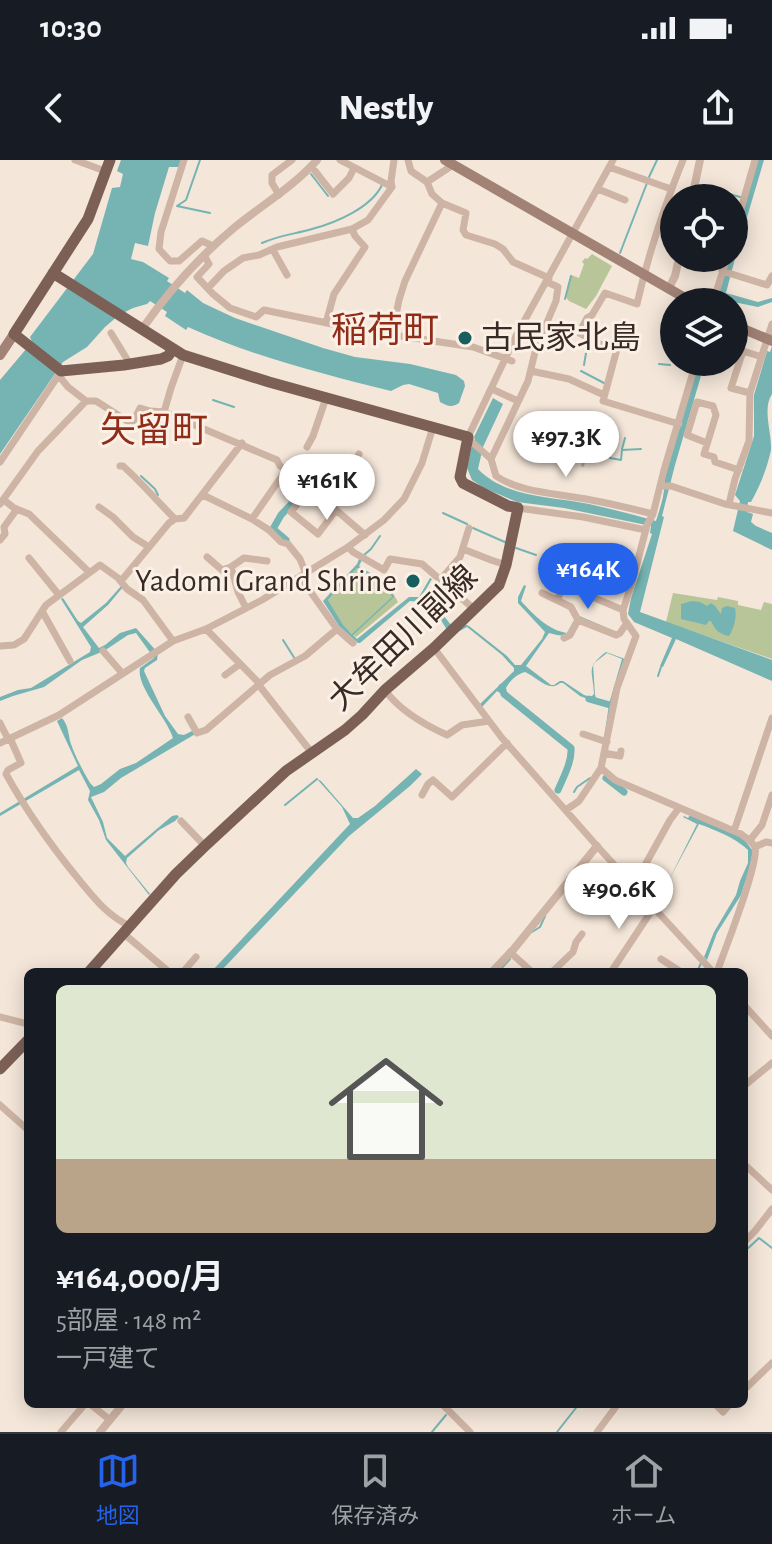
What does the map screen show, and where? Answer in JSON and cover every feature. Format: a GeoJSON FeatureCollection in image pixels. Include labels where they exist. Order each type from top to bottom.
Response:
{"type":"FeatureCollection","features":[{"type":"Feature","properties":{"kind":"main road"},"geometry":{"type":"LineString","coordinates":[[449,162],[669,288]]}},
{"type":"Feature","properties":{"kind":"main road"},"geometry":{"type":"LineString","coordinates":[[0,355],[88,219],[108,166]]}},
{"type":"Feature","properties":{"kind":"main road"},"geometry":{"type":"LineString","coordinates":[[53,273],[178,352],[207,364],[470,440],[460,477],[463,483],[518,508]]}},
{"type":"Feature","properties":{"kind":"main road"},"geometry":{"type":"LineString","coordinates":[[748,331],[770,341]]}},
{"type":"Feature","properties":{"kind":"main road"},"geometry":{"type":"LineString","coordinates":[[15,335],[60,373],[130,364],[178,352]]}},
{"type":"Feature","properties":{"kind":"main road","name":"大牟田川副線"},"geometry":{"type":"LineString","coordinates":[[93,968],[205,846],[286,771],[362,715],[499,585],[518,508]]}},
{"type":"Feature","properties":{"kind":"main road"},"geometry":{"type":"LineString","coordinates":[[0,1069],[24,1044]]}},
{"type":"Feature","properties":{"kind":"street"},"geometry":{"type":"LineString","coordinates":[[75,160],[108,166]]}},
{"type":"Feature","properties":{"kind":"street"},"geometry":{"type":"LineString","coordinates":[[184,160],[161,232],[159,249],[170,261],[179,261],[202,241],[213,246]]}},
{"type":"Feature","properties":{"kind":"street"},"geometry":{"type":"LineString","coordinates":[[279,195],[272,183],[272,175],[292,160]]}},
{"type":"Feature","properties":{"kind":"street"},"geometry":{"type":"LineString","coordinates":[[138,326],[151,317],[213,246],[279,195],[317,160]]}},
{"type":"Feature","properties":{"kind":"street"},"geometry":{"type":"LineString","coordinates":[[340,160],[392,187]]}},
{"type":"Feature","properties":{"kind":"street"},"geometry":{"type":"LineString","coordinates":[[208,288],[231,265],[243,258],[352,229],[368,220],[392,187],[394,160]]}},
{"type":"Feature","properties":{"kind":"street"},"geometry":{"type":"LineString","coordinates":[[408,160],[411,171],[427,182],[441,206],[466,213],[463,230],[466,235],[495,244],[513,262],[559,289],[536,348],[531,371],[491,459]]}},
{"type":"Feature","properties":{"kind":"street"},"geometry":{"type":"LineString","coordinates":[[673,184],[683,160]]}},
{"type":"Feature","properties":{"kind":"street"},"geometry":{"type":"LineString","coordinates":[[695,184],[700,160]]}},
{"type":"Feature","properties":{"kind":"street"},"geometry":{"type":"LineString","coordinates":[[748,184],[755,160]]}},
{"type":"Feature","properties":{"kind":"street"},"geometry":{"type":"LineString","coordinates":[[427,182],[449,162]]}},
{"type":"Feature","properties":{"kind":"street"},"geometry":{"type":"LineString","coordinates":[[650,522],[584,498],[508,483],[496,476],[491,459],[470,440],[492,389],[509,360],[522,324],[614,166],[660,185]]}},
{"type":"Feature","properties":{"kind":"street"},"geometry":{"type":"LineString","coordinates":[[315,171],[333,194],[354,168]]}},
{"type":"Feature","properties":{"kind":"street"},"geometry":{"type":"LineString","coordinates":[[599,189],[625,200]]}},
{"type":"Feature","properties":{"kind":"street"},"geometry":{"type":"LineString","coordinates":[[392,335],[399,299],[411,267],[441,206]]}},
{"type":"Feature","properties":{"kind":"street"},"geometry":{"type":"LineString","coordinates":[[660,224],[637,304],[605,293],[579,330],[580,335],[619,350],[603,401],[679,424]]}},
{"type":"Feature","properties":{"kind":"street"},"geometry":{"type":"LineString","coordinates":[[326,323],[334,294],[365,247],[352,229]]}},
{"type":"Feature","properties":{"kind":"street"},"geometry":{"type":"LineString","coordinates":[[273,250],[287,275]]}},
{"type":"Feature","properties":{"kind":"street"},"geometry":{"type":"LineString","coordinates":[[204,255],[209,264],[197,277],[230,308],[256,317],[264,310],[473,347],[509,360]]}},
{"type":"Feature","properties":{"kind":"street"},"geometry":{"type":"LineString","coordinates":[[669,288],[676,272]]}},
{"type":"Feature","properties":{"kind":"street"},"geometry":{"type":"LineString","coordinates":[[719,288],[726,272],[767,285],[772,276]]}},
{"type":"Feature","properties":{"kind":"street"},"geometry":{"type":"LineString","coordinates":[[732,505],[749,441],[750,393],[770,341],[772,324]]}},
{"type":"Feature","properties":{"kind":"street"},"geometry":{"type":"LineString","coordinates":[[111,333],[130,364]]}},
{"type":"Feature","properties":{"kind":"street"},"geometry":{"type":"LineString","coordinates":[[750,393],[731,388],[743,351],[762,357]]}},
{"type":"Feature","properties":{"kind":"street"},"geometry":{"type":"LineString","coordinates":[[164,412],[178,352]]}},
{"type":"Feature","properties":{"kind":"street"},"geometry":{"type":"LineString","coordinates":[[531,371],[575,381],[604,395]]}},
{"type":"Feature","properties":{"kind":"street"},"geometry":{"type":"LineString","coordinates":[[0,462],[60,373],[68,387],[86,401],[96,401],[132,424],[140,408],[164,412],[277,460],[280,466],[365,535]]}},
{"type":"Feature","properties":{"kind":"street"},"geometry":{"type":"LineString","coordinates":[[564,808],[579,801],[601,768],[603,741],[619,678],[636,636],[623,610],[664,486],[692,376]]}},
{"type":"Feature","properties":{"kind":"street"},"geometry":{"type":"LineString","coordinates":[[492,389],[518,401]]}},
{"type":"Feature","properties":{"kind":"street"},"geometry":{"type":"LineString","coordinates":[[307,447],[326,398]]}},
{"type":"Feature","properties":{"kind":"street"},"geometry":{"type":"LineString","coordinates":[[86,401],[38,451],[2,502],[29,514],[89,572]]}},
{"type":"Feature","properties":{"kind":"street"},"geometry":{"type":"LineString","coordinates":[[707,443],[687,435],[697,402],[713,406],[716,415],[704,454],[714,457],[715,462],[739,470]]}},
{"type":"Feature","properties":{"kind":"street"},"geometry":{"type":"LineString","coordinates":[[6,740],[59,715],[173,641],[206,629],[303,576],[365,535],[406,497],[422,463],[433,427]]}},
{"type":"Feature","properties":{"kind":"street"},"geometry":{"type":"LineString","coordinates":[[122,583],[169,523],[184,518],[242,443]]}},
{"type":"Feature","properties":{"kind":"street"},"geometry":{"type":"LineString","coordinates":[[328,503],[359,454]]}},
{"type":"Feature","properties":{"kind":"street"},"geometry":{"type":"LineString","coordinates":[[120,466],[149,489],[175,519]]}},
{"type":"Feature","properties":{"kind":"street"},"geometry":{"type":"LineString","coordinates":[[252,519],[286,470]]}},
{"type":"Feature","properties":{"kind":"street"},"geometry":{"type":"LineString","coordinates":[[308,486],[291,512],[318,534],[336,510]]}},
{"type":"Feature","properties":{"kind":"street"},"geometry":{"type":"LineString","coordinates":[[664,486],[772,513]]}},
{"type":"Feature","properties":{"kind":"street"},"geometry":{"type":"LineString","coordinates":[[203,495],[252,519],[288,544],[300,559],[303,576],[335,627],[353,643]]}},
{"type":"Feature","properties":{"kind":"street"},"geometry":{"type":"LineString","coordinates":[[99,507],[149,547]]}},
{"type":"Feature","properties":{"kind":"street"},"geometry":{"type":"LineString","coordinates":[[0,540],[15,508]]}},
{"type":"Feature","properties":{"kind":"street"},"geometry":{"type":"LineString","coordinates":[[518,508],[650,522]]}},
{"type":"Feature","properties":{"kind":"street"},"geometry":{"type":"LineString","coordinates":[[441,579],[460,557],[469,528]]}},
{"type":"Feature","properties":{"kind":"street"},"geometry":{"type":"LineString","coordinates":[[348,547],[384,570],[390,559],[422,564],[474,609]]}},
{"type":"Feature","properties":{"kind":"street"},"geometry":{"type":"LineString","coordinates":[[463,549],[506,565]]}},
{"type":"Feature","properties":{"kind":"street"},"geometry":{"type":"LineString","coordinates":[[207,557],[222,570],[244,558],[267,561]]}},
{"type":"Feature","properties":{"kind":"street"},"geometry":{"type":"LineString","coordinates":[[29,558],[59,595]]}},
{"type":"Feature","properties":{"kind":"street"},"geometry":{"type":"LineString","coordinates":[[0,646],[14,645],[24,639],[46,605],[100,565],[143,600],[173,641]]}},
{"type":"Feature","properties":{"kind":"street"},"geometry":{"type":"LineString","coordinates":[[231,567],[246,608]]}},
{"type":"Feature","properties":{"kind":"street"},"geometry":{"type":"LineString","coordinates":[[557,600],[564,585],[623,610]]}},
{"type":"Feature","properties":{"kind":"street"},"geometry":{"type":"LineString","coordinates":[[542,593],[571,607],[577,618],[618,634],[627,623]]}},
{"type":"Feature","properties":{"kind":"street"},"geometry":{"type":"LineString","coordinates":[[42,611],[70,661]]}},
{"type":"Feature","properties":{"kind":"street"},"geometry":{"type":"LineString","coordinates":[[564,638],[570,635],[577,618]]}},
{"type":"Feature","properties":{"kind":"street"},"geometry":{"type":"LineString","coordinates":[[188,717],[195,730],[216,723],[258,682],[305,656],[335,627]]}},
{"type":"Feature","properties":{"kind":"street"},"geometry":{"type":"LineString","coordinates":[[206,629],[258,682],[312,753]]}},
{"type":"Feature","properties":{"kind":"street"},"geometry":{"type":"LineString","coordinates":[[434,648],[507,743],[709,967],[749,882],[755,857],[752,843],[772,795]]}},
{"type":"Feature","properties":{"kind":"street"},"geometry":{"type":"LineString","coordinates":[[103,651],[122,673]]}},
{"type":"Feature","properties":{"kind":"street"},"geometry":{"type":"LineString","coordinates":[[225,675],[240,664]]}},
{"type":"Feature","properties":{"kind":"street"},"geometry":{"type":"LineString","coordinates":[[385,690],[408,712],[447,735],[462,725],[489,721]]}},
{"type":"Feature","properties":{"kind":"street"},"geometry":{"type":"LineString","coordinates":[[729,832],[772,718]]}},
{"type":"Feature","properties":{"kind":"street"},"geometry":{"type":"LineString","coordinates":[[0,723],[6,740],[21,763],[6,774],[49,842],[93,897],[165,968]]}},
{"type":"Feature","properties":{"kind":"street"},"geometry":{"type":"LineString","coordinates":[[583,734],[603,741]]}},
{"type":"Feature","properties":{"kind":"street"},"geometry":{"type":"LineString","coordinates":[[422,795],[433,780],[452,797],[507,743]]}},
{"type":"Feature","properties":{"kind":"street"},"geometry":{"type":"LineString","coordinates":[[604,753],[620,756],[621,751]]}},
{"type":"Feature","properties":{"kind":"street"},"geometry":{"type":"LineString","coordinates":[[601,768],[615,780],[752,843],[772,843]]}},
{"type":"Feature","properties":{"kind":"street"},"geometry":{"type":"LineString","coordinates":[[634,885],[679,808]]}},
{"type":"Feature","properties":{"kind":"street"},"geometry":{"type":"LineString","coordinates":[[181,821],[205,846]]}},
{"type":"Feature","properties":{"kind":"street"},"geometry":{"type":"LineString","coordinates":[[762,825],[772,826]]}},
{"type":"Feature","properties":{"kind":"street"},"geometry":{"type":"LineString","coordinates":[[496,968],[597,846]]}},
{"type":"Feature","properties":{"kind":"street"},"geometry":{"type":"LineString","coordinates":[[614,968],[654,907]]}},
{"type":"Feature","properties":{"kind":"street"},"geometry":{"type":"LineString","coordinates":[[556,968],[573,952],[582,934]]}},
{"type":"Feature","properties":{"kind":"street"},"geometry":{"type":"LineString","coordinates":[[510,952],[528,968]]}},
{"type":"Feature","properties":{"kind":"street"},"geometry":{"type":"LineString","coordinates":[[186,968],[196,957]]}},
{"type":"Feature","properties":{"kind":"street"},"geometry":{"type":"LineString","coordinates":[[661,959],[675,968]]}},
{"type":"Feature","properties":{"kind":"street"},"geometry":{"type":"LineString","coordinates":[[748,1009],[772,1036]]}},
{"type":"Feature","properties":{"kind":"street"},"geometry":{"type":"LineString","coordinates":[[0,1017],[24,1023]]}},
{"type":"Feature","properties":{"kind":"street"},"geometry":{"type":"LineString","coordinates":[[748,1083],[772,1063]]}},
{"type":"Feature","properties":{"kind":"street"},"geometry":{"type":"LineString","coordinates":[[0,1105],[24,1126]]}},
{"type":"Feature","properties":{"kind":"street"},"geometry":{"type":"LineString","coordinates":[[748,1168],[772,1190]]}},
{"type":"Feature","properties":{"kind":"street"},"geometry":{"type":"LineString","coordinates":[[748,1238],[772,1209]]}},
{"type":"Feature","properties":{"kind":"street"},"geometry":{"type":"LineString","coordinates":[[748,1386],[772,1363]]}},
{"type":"Feature","properties":{"kind":"street"},"geometry":{"type":"LineString","coordinates":[[61,1432],[84,1408]]}},
{"type":"Feature","properties":{"kind":"street"},"geometry":{"type":"LineString","coordinates":[[94,1408],[110,1420]]}},
{"type":"Feature","properties":{"kind":"street"},"geometry":{"type":"LineString","coordinates":[[100,1432],[120,1408]]}},
{"type":"Feature","properties":{"kind":"street"},"geometry":{"type":"LineString","coordinates":[[446,1408],[470,1432]]}},
{"type":"Feature","properties":{"kind":"street"},"geometry":{"type":"LineString","coordinates":[[597,1432],[615,1408]]}},
{"type":"Feature","properties":{"kind":"green space"},"geometry":{"type":"Polygon","coordinates":[[[592,254],[612,266],[586,309],[565,296],[571,275],[579,278],[582,262],[592,254]]]}},
{"type":"Feature","properties":{"kind":"green space"},"geometry":{"type":"Polygon","coordinates":[[[572,431],[605,438],[608,446],[606,454],[595,452],[594,458],[586,457],[584,467],[581,466],[584,452],[568,448],[572,431]]]}},
{"type":"Feature","properties":{"kind":"green space"},"geometry":{"type":"Polygon","coordinates":[[[357,568],[390,588],[398,602],[356,637],[342,625],[328,600],[357,568]]]}},
{"type":"Feature","properties":{"kind":"green space"},"geometry":{"type":"Polygon","coordinates":[[[673,593],[717,600],[718,597],[761,610],[764,602],[772,604],[772,659],[666,622],[673,593]]]}},
{"type":"Feature","properties":{"kind":"water"},"geometry":{"type":"Polygon","coordinates":[[[121,160],[181,160],[181,167],[169,167],[148,246],[135,243],[131,259],[143,262],[169,278],[167,281],[185,293],[187,290],[203,303],[235,318],[355,357],[410,364],[456,375],[465,386],[459,403],[445,405],[440,402],[438,393],[409,384],[391,391],[262,356],[188,327],[186,330],[150,301],[119,315],[87,347],[63,362],[0,454],[0,380],[32,342],[30,337],[93,254],[112,188],[120,187],[123,174],[117,171],[121,160]]]}},
{"type":"Feature","properties":{"kind":"water"},"geometry":{"type":"Polygon","coordinates":[[[756,160],[764,160],[748,213],[748,188],[756,160]]]}},
{"type":"Feature","properties":{"kind":"water"},"geometry":{"type":"Polygon","coordinates":[[[724,272],[731,272],[727,288],[719,288],[724,272]]]}},
{"type":"Feature","properties":{"kind":"water"},"geometry":{"type":"Polygon","coordinates":[[[772,298],[772,302],[758,307],[748,305],[748,299],[758,302],[772,298]]]}},
{"type":"Feature","properties":{"kind":"water"},"geometry":{"type":"Polygon","coordinates":[[[772,346],[772,394],[768,414],[771,450],[761,482],[751,502],[748,502],[747,512],[753,514],[751,522],[772,533],[772,550],[733,531],[740,501],[735,495],[754,436],[754,395],[767,351],[770,352],[772,346]]]}},
{"type":"Feature","properties":{"kind":"water"},"geometry":{"type":"Polygon","coordinates":[[[695,376],[701,376],[675,465],[640,612],[772,660],[772,681],[676,639],[663,667],[660,666],[672,638],[634,622],[628,614],[652,534],[651,526],[517,502],[472,480],[467,468],[474,437],[493,398],[503,404],[483,447],[478,469],[502,486],[656,521],[664,479],[695,376]]]}},
{"type":"Feature","properties":{"kind":"water"},"geometry":{"type":"Polygon","coordinates":[[[359,559],[362,560],[359,566],[389,585],[394,597],[353,635],[357,639],[409,597],[419,597],[430,578],[421,598],[436,606],[451,625],[447,630],[432,610],[422,603],[410,601],[358,643],[339,626],[323,601],[359,559]],[[357,568],[328,600],[352,634],[392,597],[388,587],[357,568]]]}},
{"type":"Feature","properties":{"kind":"water"},"geometry":{"type":"Polygon","coordinates":[[[122,585],[108,605],[83,627],[99,648],[120,633],[136,628],[158,653],[157,660],[144,671],[165,716],[178,734],[197,733],[121,778],[104,792],[91,797],[107,838],[125,856],[172,816],[179,817],[127,858],[128,867],[149,895],[106,840],[88,800],[90,791],[79,770],[0,816],[0,813],[78,766],[57,721],[62,718],[77,759],[94,787],[173,738],[140,676],[140,668],[154,658],[136,633],[82,660],[44,687],[0,701],[0,697],[31,688],[90,652],[91,647],[61,599],[81,623],[122,585]]]}},
{"type":"Feature","properties":{"kind":"water"},"geometry":{"type":"Polygon","coordinates":[[[524,585],[521,601],[554,629],[567,633],[577,615],[617,632],[578,618],[568,634],[549,633],[526,666],[551,685],[563,681],[591,697],[594,694],[593,665],[598,703],[580,696],[563,683],[556,686],[547,685],[525,672],[511,681],[503,695],[497,691],[482,707],[480,704],[514,668],[467,627],[456,633],[464,624],[469,626],[515,665],[521,665],[545,632],[518,603],[524,585]]]}},
{"type":"Feature","properties":{"kind":"water"},"geometry":{"type":"Polygon","coordinates":[[[692,601],[707,606],[711,603],[721,614],[722,608],[735,608],[735,622],[729,636],[718,631],[711,621],[706,625],[681,619],[681,604],[692,601]]]}},
{"type":"Feature","properties":{"kind":"water"},"geometry":{"type":"Polygon","coordinates":[[[606,652],[625,659],[604,739],[609,704],[622,659],[607,653],[595,663],[606,652]]]}},
{"type":"Feature","properties":{"kind":"water"},"geometry":{"type":"Polygon","coordinates":[[[416,769],[422,774],[349,836],[224,968],[215,968],[350,824],[342,807],[317,779],[353,818],[375,806],[416,769]]]}},
{"type":"Feature","properties":{"kind":"water"},"geometry":{"type":"Polygon","coordinates":[[[690,815],[743,838],[753,851],[741,895],[717,933],[707,960],[704,957],[714,932],[736,895],[748,863],[748,850],[731,838],[699,824],[669,880],[697,824],[683,817],[690,815]]]}},
{"type":"Feature","properties":{"kind":"waterway"},"geometry":{"type":"LineString","coordinates":[[200,160],[186,200],[177,206],[210,213]]}},
{"type":"Feature","properties":{"kind":"waterway"},"geometry":{"type":"LineString","coordinates":[[649,177],[657,160]]}},
{"type":"Feature","properties":{"kind":"waterway"},"geometry":{"type":"LineString","coordinates":[[311,174],[328,196]]}},
{"type":"Feature","properties":{"kind":"waterway"},"geometry":{"type":"LineString","coordinates":[[620,253],[647,183]]}},
{"type":"Feature","properties":{"kind":"waterway"},"geometry":{"type":"LineString","coordinates":[[262,243],[341,219],[370,201],[382,185]]}},
{"type":"Feature","properties":{"kind":"waterway"},"geometry":{"type":"LineString","coordinates":[[565,299],[571,276]]}},
{"type":"Feature","properties":{"kind":"waterway"},"geometry":{"type":"LineString","coordinates":[[584,365],[588,341]]}},
{"type":"Feature","properties":{"kind":"waterway"},"geometry":{"type":"LineString","coordinates":[[581,371],[604,383]]}},
{"type":"Feature","properties":{"kind":"waterway"},"geometry":{"type":"LineString","coordinates":[[213,400],[234,407]]}},
{"type":"Feature","properties":{"kind":"waterway"},"geometry":{"type":"LineString","coordinates":[[607,439],[611,420]]}},
{"type":"Feature","properties":{"kind":"waterway"},"geometry":{"type":"LineString","coordinates":[[554,428],[559,431]]}},
{"type":"Feature","properties":{"kind":"waterway"},"geometry":{"type":"LineString","coordinates":[[622,449],[625,438]]}},
{"type":"Feature","properties":{"kind":"waterway"},"geometry":{"type":"LineString","coordinates":[[610,458],[621,460],[622,450],[641,449]]}},
{"type":"Feature","properties":{"kind":"waterway"},"geometry":{"type":"LineString","coordinates":[[141,476],[158,495]]}},
{"type":"Feature","properties":{"kind":"waterway"},"geometry":{"type":"LineString","coordinates":[[286,540],[273,529],[299,496]]}},
{"type":"Feature","properties":{"kind":"waterway"},"geometry":{"type":"LineString","coordinates":[[443,513],[467,524]]}},
{"type":"Feature","properties":{"kind":"waterway"},"geometry":{"type":"LineString","coordinates":[[473,528],[507,543]]}},
{"type":"Feature","properties":{"kind":"waterway"},"geometry":{"type":"LineString","coordinates":[[364,555],[380,536]]}},
{"type":"Feature","properties":{"kind":"waterway"},"geometry":{"type":"LineString","coordinates":[[516,548],[536,555]]}},
{"type":"Feature","properties":{"kind":"waterway"},"geometry":{"type":"LineString","coordinates":[[283,640],[295,659]]}},
{"type":"Feature","properties":{"kind":"waterway"},"geometry":{"type":"LineString","coordinates":[[658,676],[661,667]]}},
{"type":"Feature","properties":{"kind":"waterway"},"geometry":{"type":"LineString","coordinates":[[502,687],[504,694],[571,748],[569,764],[558,790]]}},
{"type":"Feature","properties":{"kind":"waterway"},"geometry":{"type":"LineString","coordinates":[[589,699],[610,705]]}},
{"type":"Feature","properties":{"kind":"waterway"},"geometry":{"type":"LineString","coordinates":[[574,792],[590,778]]}},
{"type":"Feature","properties":{"kind":"waterway"},"geometry":{"type":"LineString","coordinates":[[606,778],[624,792]]}},
{"type":"Feature","properties":{"kind":"waterway"},"geometry":{"type":"LineString","coordinates":[[285,805],[317,779]]}},
{"type":"Feature","properties":{"kind":"waterway"},"geometry":{"type":"LineString","coordinates":[[532,932],[540,927],[545,916]]}},
{"type":"Feature","properties":{"kind":"waterway"},"geometry":{"type":"LineString","coordinates":[[502,968],[510,959]]}},
{"type":"Feature","properties":{"kind":"waterway"},"geometry":{"type":"LineString","coordinates":[[699,968],[701,963]]}},
{"type":"Feature","properties":{"kind":"waterway"},"geometry":{"type":"LineString","coordinates":[[748,1248],[759,1238],[772,1248]]}},
{"type":"Feature","properties":{"kind":"waterway"},"geometry":{"type":"LineString","coordinates":[[557,1432],[576,1408]]}},
{"type":"Feature","properties":{"kind":"waterway"},"geometry":{"type":"LineString","coordinates":[[432,1432],[446,1415]]}},
{"type":"Feature","properties":{"kind":"place","name":"古民家北島"},"geometry":{"type":"Point","coordinates":[465,338]}},
{"type":"Feature","properties":{"kind":"place","name":"Yadomi Grand Shrine"},"geometry":{"type":"Point","coordinates":[413,581]}},
{"type":"Feature","properties":{"kind":"district","name":"稲荷町"},"geometry":{"type":"Point","coordinates":[385,331]}},
{"type":"Feature","properties":{"kind":"district","name":"矢留町"},"geometry":{"type":"Point","coordinates":[154,431]}}]}
